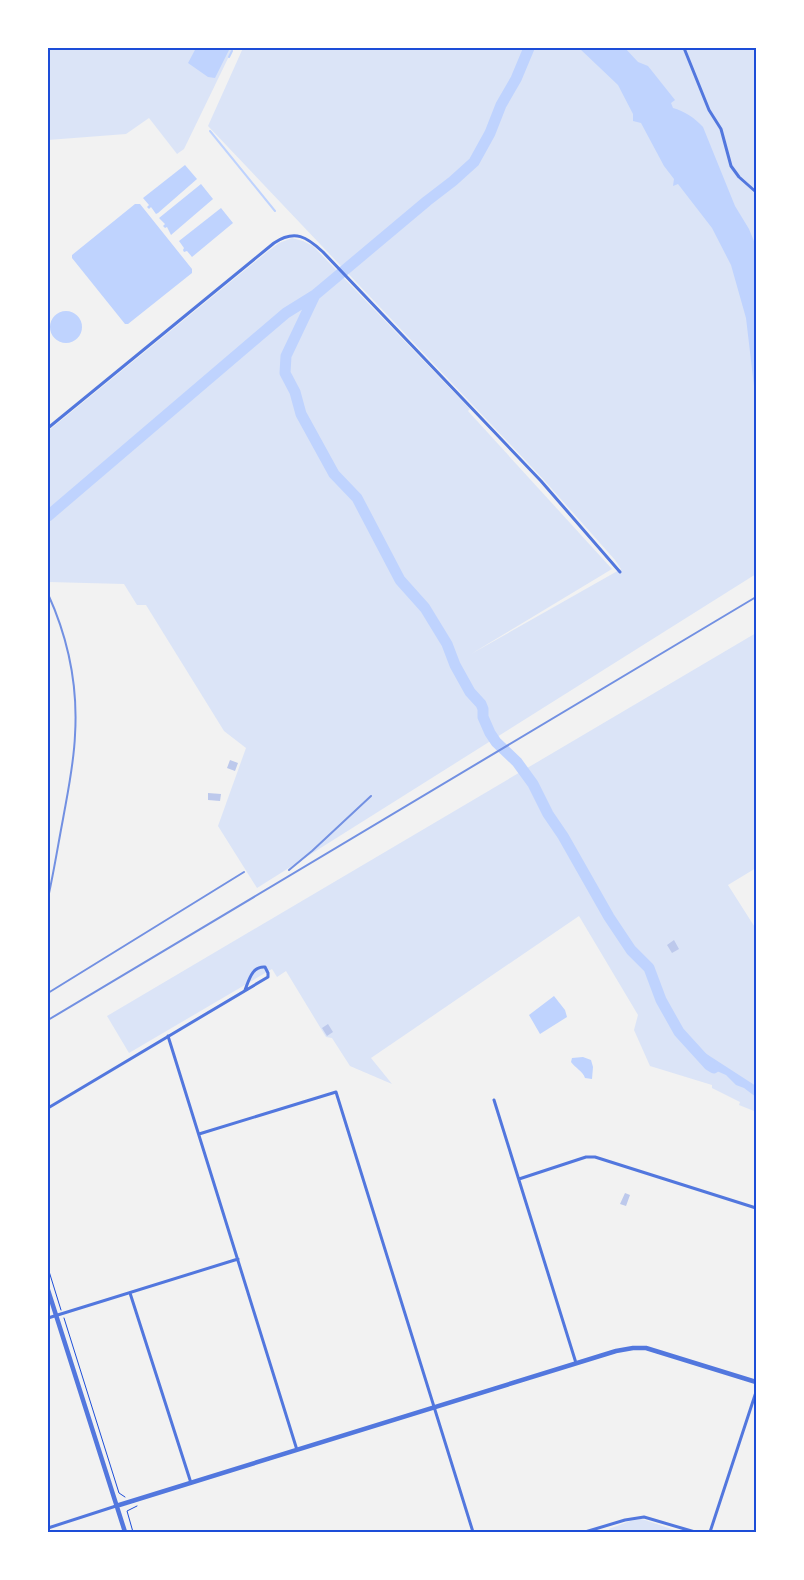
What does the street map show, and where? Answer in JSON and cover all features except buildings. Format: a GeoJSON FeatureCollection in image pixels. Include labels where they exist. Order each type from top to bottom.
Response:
{"type":"FeatureCollection","features":[{"type":"Feature","properties":{"kind":"street"},"geometry":{"type":"LineString","coordinates":[[684,48],[709,110],[721,129],[731,166],[739,177],[756,192]]}},
{"type":"Feature","properties":{"kind":"street"},"geometry":{"type":"LineString","coordinates":[[48,428],[280,239],[299,236],[312,242],[323,252],[541,481],[620,572]]}},
{"type":"Feature","properties":{"kind":"street"},"geometry":{"type":"LineString","coordinates":[[48,1108],[268,977],[265,967],[254,969],[245,990]]}},
{"type":"Feature","properties":{"kind":"street"},"geometry":{"type":"LineString","coordinates":[[168,1036],[297,1450]]}},
{"type":"Feature","properties":{"kind":"street"},"geometry":{"type":"LineString","coordinates":[[199,1134],[336,1092],[474,1532]]}},
{"type":"Feature","properties":{"kind":"street"},"geometry":{"type":"LineString","coordinates":[[494,1100],[576,1363]]}},
{"type":"Feature","properties":{"kind":"street"},"geometry":{"type":"LineString","coordinates":[[519,1179],[586,1157],[595,1157],[756,1208]]}},
{"type":"Feature","properties":{"kind":"street"},"geometry":{"type":"LineString","coordinates":[[48,1318],[238,1259]]}},
{"type":"Feature","properties":{"kind":"street"},"geometry":{"type":"LineString","coordinates":[[48,1290],[125,1532]]}},
{"type":"Feature","properties":{"kind":"street"},"geometry":{"type":"LineString","coordinates":[[130,1293],[191,1482]]}},
{"type":"Feature","properties":{"kind":"street"},"geometry":{"type":"LineString","coordinates":[[48,1528],[616,1351],[646,1348],[756,1382]]}},
{"type":"Feature","properties":{"kind":"street"},"geometry":{"type":"LineString","coordinates":[[710,1532],[756,1392]]}},
{"type":"Feature","properties":{"kind":"street"},"geometry":{"type":"LineString","coordinates":[[585,1532],[625,1520],[644,1517],[695,1532]]}},
{"type":"Feature","properties":{"kind":"path"},"geometry":{"type":"LineString","coordinates":[[48,1268],[61,1310]]}},
{"type":"Feature","properties":{"kind":"path"},"geometry":{"type":"LineString","coordinates":[[63,1317],[118,1488],[121,1495],[127,1498]]}},
{"type":"Feature","properties":{"kind":"path"},"geometry":{"type":"LineString","coordinates":[[133,1532],[127,1511],[137,1506]]}},
{"type":"Feature","properties":{"kind":"shaded area"},"geometry":{"type":"Polygon","coordinates":[[[48,48],[233,48],[184,149],[177,154],[149,118],[126,134],[48,140],[48,48]]]}},
{"type":"Feature","properties":{"kind":"shaded area"},"geometry":{"type":"Polygon","coordinates":[[[243,48],[756,48],[756,574],[257,888],[218,826],[246,748],[224,731],[146,605],[137,605],[124,584],[49,582],[48,580],[48,431],[267,252],[279,243],[292,238],[313,246],[470,409],[468,411],[612,569],[471,654],[621,569],[543,479],[208,126],[243,48]]]}},
{"type":"Feature","properties":{"kind":"shaded area"},"geometry":{"type":"Polygon","coordinates":[[[756,633],[756,868],[728,885],[756,929],[756,1114],[754,1111],[739,1105],[740,1102],[712,1088],[712,1085],[650,1066],[634,1030],[638,1015],[579,916],[371,1058],[392,1084],[350,1066],[332,1038],[326,1037],[286,971],[277,977],[272,969],[129,1053],[107,1016],[756,633]]]}},
{"type":"Feature","properties":{"kind":"shaded area"},"geometry":{"type":"Polygon","coordinates":[[[641,1519],[680,1532],[610,1532],[609,1529],[641,1519]]]}},
{"type":"Feature","properties":{"kind":"water"},"geometry":{"type":"Polygon","coordinates":[[[196,48],[230,48],[215,78],[208,77],[188,63],[196,48]]]}},
{"type":"Feature","properties":{"kind":"water"},"geometry":{"type":"Polygon","coordinates":[[[579,48],[625,48],[638,62],[648,66],[675,100],[671,103],[673,108],[689,115],[703,127],[735,206],[749,229],[756,246],[756,403],[746,318],[731,265],[712,228],[678,184],[673,186],[674,179],[664,166],[641,123],[633,121],[633,114],[618,85],[579,48]]]}},
{"type":"Feature","properties":{"kind":"water"},"geometry":{"type":"Polygon","coordinates":[[[185,165],[197,179],[156,214],[151,207],[149,209],[147,207],[149,205],[143,198],[185,165]]]}},
{"type":"Feature","properties":{"kind":"water"},"geometry":{"type":"Polygon","coordinates":[[[201,184],[213,199],[171,235],[159,218],[201,184]]]}},
{"type":"Feature","properties":{"kind":"water"},"geometry":{"type":"Polygon","coordinates":[[[135,204],[140,204],[192,269],[192,273],[128,324],[125,324],[72,258],[72,255],[135,204]]]}},
{"type":"Feature","properties":{"kind":"water"},"geometry":{"type":"Polygon","coordinates":[[[221,208],[233,223],[192,257],[187,251],[184,252],[184,248],[179,241],[221,208]]]}},
{"type":"Feature","properties":{"kind":"water"},"geometry":{"type":"Polygon","coordinates":[[[66,311],[72,312],[77,316],[81,321],[81,333],[77,338],[72,342],[66,343],[60,342],[55,338],[51,333],[50,327],[51,321],[55,316],[60,312],[66,311]]]}},
{"type":"Feature","properties":{"kind":"water"},"geometry":{"type":"Polygon","coordinates":[[[554,996],[565,1010],[567,1017],[540,1034],[529,1015],[554,996]]]}},
{"type":"Feature","properties":{"kind":"water"},"geometry":{"type":"Polygon","coordinates":[[[705,1053],[756,1086],[756,1097],[744,1088],[736,1085],[726,1075],[703,1065],[701,1062],[705,1053]]]}},
{"type":"Feature","properties":{"kind":"water"},"geometry":{"type":"Polygon","coordinates":[[[583,1057],[591,1060],[593,1067],[592,1079],[585,1078],[583,1073],[571,1062],[572,1058],[583,1057]]]}},
{"type":"Feature","properties":{"kind":"waterway"},"geometry":{"type":"LineString","coordinates":[[529,48],[516,79],[501,105],[490,133],[474,162],[315,295],[286,356],[285,373],[295,392],[301,414],[334,474],[357,498],[400,580],[425,608],[447,644],[455,665],[470,692],[481,704],[483,717],[490,733],[496,742],[517,762],[533,784],[548,814],[563,836],[609,917],[631,950],[649,968],[661,1000],[679,1032],[714,1068]]}},
{"type":"Feature","properties":{"kind":"waterway"},"geometry":{"type":"LineString","coordinates":[[229,57],[232,51]]}},
{"type":"Feature","properties":{"kind":"waterway"},"geometry":{"type":"LineString","coordinates":[[210,131],[275,211]]}},
{"type":"Feature","properties":{"kind":"waterway"},"geometry":{"type":"LineString","coordinates":[[48,516],[286,313],[315,295]]}},
{"type":"Feature","properties":{"kind":"railway"},"geometry":{"type":"LineString","coordinates":[[48,594],[66,645],[73,681],[76,717],[70,777],[48,898]]}},
{"type":"Feature","properties":{"kind":"railway"},"geometry":{"type":"LineString","coordinates":[[48,1020],[756,597]]}},
{"type":"Feature","properties":{"kind":"railway"},"geometry":{"type":"LineString","coordinates":[[289,870],[371,796]]}},
{"type":"Feature","properties":{"kind":"railway"},"geometry":{"type":"LineString","coordinates":[[48,993],[244,872]]}}]}
